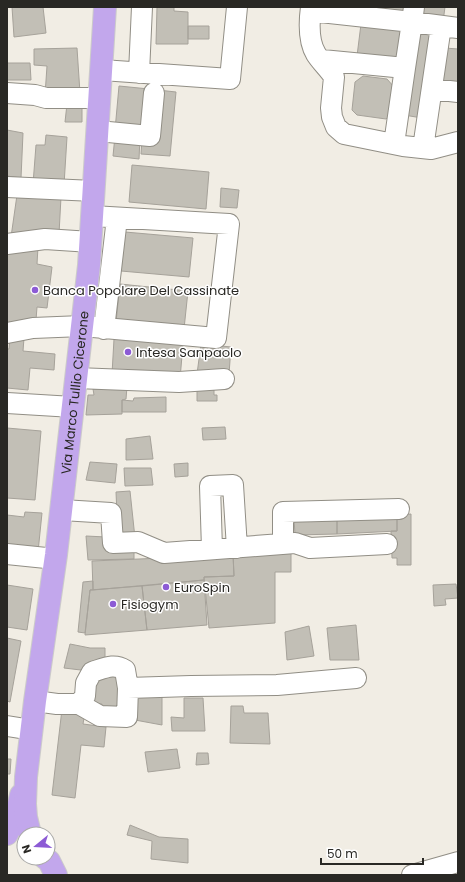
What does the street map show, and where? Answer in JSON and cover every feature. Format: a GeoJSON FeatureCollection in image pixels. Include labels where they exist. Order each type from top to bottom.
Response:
{"type":"FeatureCollection","features":[{"type":"Feature","properties":{"kind":"main road","name":"Via Marco Tullio Cicerone"},"geometry":{"type":"LineString","coordinates":[[28,826],[25,804],[26,776],[35,701],[56,560],[91,242],[105,7]]}},
{"type":"Feature","properties":{"kind":"main road","name":"Via Marco Tullio Cicerone"},"geometry":{"type":"LineString","coordinates":[[7,834],[16,816],[26,776]]}},
{"type":"Feature","properties":{"kind":"main road"},"geometry":{"type":"LineString","coordinates":[[52,866],[56,875]]}},
{"type":"Feature","properties":{"kind":"street"},"geometry":{"type":"LineString","coordinates":[[140,73],[142,7]]}},
{"type":"Feature","properties":{"kind":"street"},"geometry":{"type":"LineString","coordinates":[[102,70],[230,79],[237,7]]}},
{"type":"Feature","properties":{"kind":"street"},"geometry":{"type":"LineString","coordinates":[[423,148],[432,89],[449,27],[413,15],[311,9],[311,42],[316,54],[334,77],[331,108],[332,117],[336,127],[344,134],[394,144],[423,148],[431,149],[458,142]]}},
{"type":"Feature","properties":{"kind":"street"},"geometry":{"type":"LineString","coordinates":[[394,144],[413,15]]}},
{"type":"Feature","properties":{"kind":"street"},"geometry":{"type":"LineString","coordinates":[[322,60],[405,68]]}},
{"type":"Feature","properties":{"kind":"street"},"geometry":{"type":"LineString","coordinates":[[432,89],[458,92]]}},
{"type":"Feature","properties":{"kind":"street"},"geometry":{"type":"LineString","coordinates":[[7,93],[35,95],[46,98],[100,98]]}},
{"type":"Feature","properties":{"kind":"street"},"geometry":{"type":"LineString","coordinates":[[98,131],[150,136],[154,93]]}},
{"type":"Feature","properties":{"kind":"street"},"geometry":{"type":"LineString","coordinates":[[7,187],[94,192]]}},
{"type":"Feature","properties":{"kind":"street"},"geometry":{"type":"LineString","coordinates":[[7,333],[33,328],[82,326],[216,338],[229,224],[92,216]]}},
{"type":"Feature","properties":{"kind":"street"},"geometry":{"type":"LineString","coordinates":[[104,329],[117,218]]}},
{"type":"Feature","properties":{"kind":"street"},"geometry":{"type":"LineString","coordinates":[[7,244],[45,239],[91,242]]}},
{"type":"Feature","properties":{"kind":"street"},"geometry":{"type":"LineString","coordinates":[[76,378],[179,382],[224,379]]}},
{"type":"Feature","properties":{"kind":"street"},"geometry":{"type":"LineString","coordinates":[[7,403],[73,407]]}},
{"type":"Feature","properties":{"kind":"street"},"geometry":{"type":"LineString","coordinates":[[212,549],[210,486],[233,485],[237,548]]}},
{"type":"Feature","properties":{"kind":"street"},"geometry":{"type":"LineString","coordinates":[[283,544],[283,512],[399,509]]}},
{"type":"Feature","properties":{"kind":"street"},"geometry":{"type":"LineString","coordinates":[[62,510],[111,513],[113,543],[138,542],[164,553],[295,543],[310,548],[387,544]]}},
{"type":"Feature","properties":{"kind":"street"},"geometry":{"type":"LineString","coordinates":[[7,554],[56,560]]}},
{"type":"Feature","properties":{"kind":"street"},"geometry":{"type":"LineString","coordinates":[[35,701],[57,704],[79,704],[100,716],[127,717],[128,688],[125,670],[118,666],[92,672],[86,683],[85,696],[79,704]]}},
{"type":"Feature","properties":{"kind":"street"},"geometry":{"type":"LineString","coordinates":[[128,688],[276,685],[356,678]]}},
{"type":"Feature","properties":{"kind":"street"},"geometry":{"type":"LineString","coordinates":[[7,726],[32,730]]}},
{"type":"Feature","properties":{"kind":"street"},"geometry":{"type":"LineString","coordinates":[[412,875],[458,862]]}},
{"type":"Feature","properties":{"kind":"building"},"geometry":{"type":"Polygon","coordinates":[[[12,7],[43,7],[46,33],[14,37],[12,7]]]}},
{"type":"Feature","properties":{"kind":"building"},"geometry":{"type":"Polygon","coordinates":[[[157,7],[174,7],[174,11],[188,12],[188,44],[156,44],[157,7]]]}},
{"type":"Feature","properties":{"kind":"building"},"geometry":{"type":"Polygon","coordinates":[[[387,7],[408,7],[407,14],[386,11],[387,7]]]}},
{"type":"Feature","properties":{"kind":"building"},"geometry":{"type":"Polygon","coordinates":[[[420,7],[445,7],[443,22],[419,19],[420,7]]]}},
{"type":"Feature","properties":{"kind":"building"},"geometry":{"type":"Polygon","coordinates":[[[361,24],[402,29],[399,63],[357,56],[361,24]]]}},
{"type":"Feature","properties":{"kind":"building"},"geometry":{"type":"Polygon","coordinates":[[[188,26],[209,26],[209,39],[188,39],[188,26]]]}},
{"type":"Feature","properties":{"kind":"building"},"geometry":{"type":"Polygon","coordinates":[[[416,31],[434,34],[422,118],[404,115],[416,31]]]}},
{"type":"Feature","properties":{"kind":"building"},"geometry":{"type":"Polygon","coordinates":[[[77,48],[80,93],[45,95],[47,66],[34,65],[34,49],[77,48]]]}},
{"type":"Feature","properties":{"kind":"building"},"geometry":{"type":"Polygon","coordinates":[[[445,48],[458,49],[458,89],[436,86],[445,48]]]}},
{"type":"Feature","properties":{"kind":"building"},"geometry":{"type":"Polygon","coordinates":[[[7,63],[30,63],[31,80],[7,80],[7,63]]]}},
{"type":"Feature","properties":{"kind":"building"},"geometry":{"type":"Polygon","coordinates":[[[363,76],[387,79],[394,87],[392,114],[386,119],[357,115],[352,110],[355,82],[363,76]]]}},
{"type":"Feature","properties":{"kind":"building"},"geometry":{"type":"Polygon","coordinates":[[[119,86],[149,89],[145,132],[115,130],[119,86]]]}},
{"type":"Feature","properties":{"kind":"building"},"geometry":{"type":"Polygon","coordinates":[[[158,90],[176,92],[170,156],[141,154],[142,139],[158,90]]]}},
{"type":"Feature","properties":{"kind":"building"},"geometry":{"type":"Polygon","coordinates":[[[67,104],[82,105],[82,122],[65,122],[67,104]]]}},
{"type":"Feature","properties":{"kind":"building"},"geometry":{"type":"Polygon","coordinates":[[[7,130],[23,133],[21,178],[7,176],[7,130]]]}},
{"type":"Feature","properties":{"kind":"building"},"geometry":{"type":"Polygon","coordinates":[[[46,135],[67,137],[64,185],[33,184],[36,145],[45,145],[46,135]]]}},
{"type":"Feature","properties":{"kind":"building"},"geometry":{"type":"Polygon","coordinates":[[[115,136],[140,138],[139,159],[113,156],[115,136]]]}},
{"type":"Feature","properties":{"kind":"building"},"geometry":{"type":"Polygon","coordinates":[[[132,165],[209,172],[206,209],[129,202],[132,165]]]}},
{"type":"Feature","properties":{"kind":"building"},"geometry":{"type":"Polygon","coordinates":[[[221,188],[239,190],[237,208],[220,207],[221,188]]]}},
{"type":"Feature","properties":{"kind":"building"},"geometry":{"type":"Polygon","coordinates":[[[17,195],[61,197],[59,234],[11,237],[17,195]]]}},
{"type":"Feature","properties":{"kind":"building"},"geometry":{"type":"Polygon","coordinates":[[[125,232],[193,238],[189,277],[121,271],[125,232]]]}},
{"type":"Feature","properties":{"kind":"building"},"geometry":{"type":"Polygon","coordinates":[[[38,247],[37,264],[52,267],[47,308],[37,307],[36,320],[7,323],[7,251],[38,247]]]}},
{"type":"Feature","properties":{"kind":"building"},"geometry":{"type":"Polygon","coordinates":[[[120,284],[188,291],[184,329],[116,322],[120,284]]]}},
{"type":"Feature","properties":{"kind":"building"},"geometry":{"type":"Polygon","coordinates":[[[10,337],[24,338],[23,351],[55,354],[54,370],[30,368],[28,390],[7,388],[7,349],[9,349],[10,337]]]}},
{"type":"Feature","properties":{"kind":"building"},"geometry":{"type":"Polygon","coordinates":[[[114,339],[183,344],[180,379],[112,374],[114,339]]]}},
{"type":"Feature","properties":{"kind":"building"},"geometry":{"type":"Polygon","coordinates":[[[201,344],[231,347],[229,374],[197,374],[201,344]]]}},
{"type":"Feature","properties":{"kind":"building"},"geometry":{"type":"Polygon","coordinates":[[[127,387],[126,399],[122,400],[122,414],[86,415],[88,395],[94,395],[93,389],[127,387]]]}},
{"type":"Feature","properties":{"kind":"building"},"geometry":{"type":"Polygon","coordinates":[[[197,389],[214,389],[214,395],[217,395],[217,401],[197,401],[197,389]]]}},
{"type":"Feature","properties":{"kind":"building"},"geometry":{"type":"Polygon","coordinates":[[[166,397],[166,412],[122,412],[122,400],[133,401],[134,398],[166,397]]]}},
{"type":"Feature","properties":{"kind":"building"},"geometry":{"type":"Polygon","coordinates":[[[225,427],[226,439],[203,440],[202,428],[225,427]]]}},
{"type":"Feature","properties":{"kind":"building"},"geometry":{"type":"Polygon","coordinates":[[[7,428],[41,431],[35,500],[7,498],[7,428]]]}},
{"type":"Feature","properties":{"kind":"building"},"geometry":{"type":"Polygon","coordinates":[[[150,436],[153,459],[126,460],[126,439],[150,436]]]}},
{"type":"Feature","properties":{"kind":"building"},"geometry":{"type":"Polygon","coordinates":[[[90,462],[117,464],[115,483],[86,480],[90,462]]]}},
{"type":"Feature","properties":{"kind":"building"},"geometry":{"type":"Polygon","coordinates":[[[188,463],[188,476],[175,477],[174,464],[188,463]]]}},
{"type":"Feature","properties":{"kind":"building"},"geometry":{"type":"Polygon","coordinates":[[[124,468],[151,468],[153,485],[125,486],[124,468]]]}},
{"type":"Feature","properties":{"kind":"building"},"geometry":{"type":"Polygon","coordinates":[[[130,491],[135,538],[118,537],[116,492],[130,491]]]}},
{"type":"Feature","properties":{"kind":"building"},"geometry":{"type":"Polygon","coordinates":[[[25,512],[42,513],[38,552],[7,548],[7,515],[24,517],[25,512]]]}},
{"type":"Feature","properties":{"kind":"building"},"geometry":{"type":"Polygon","coordinates":[[[411,514],[411,565],[397,565],[397,558],[392,558],[391,531],[397,531],[397,515],[411,514]]]}},
{"type":"Feature","properties":{"kind":"building"},"geometry":{"type":"Polygon","coordinates":[[[397,515],[397,531],[337,534],[337,517],[397,515]]]}},
{"type":"Feature","properties":{"kind":"building"},"geometry":{"type":"Polygon","coordinates":[[[337,517],[337,534],[295,535],[294,518],[337,517]]]}},
{"type":"Feature","properties":{"kind":"building"},"geometry":{"type":"Polygon","coordinates":[[[86,536],[106,537],[134,546],[134,559],[88,560],[86,536]]]}},
{"type":"Feature","properties":{"kind":"building"},"geometry":{"type":"Polygon","coordinates":[[[291,551],[291,572],[275,572],[275,623],[209,628],[204,577],[234,576],[233,553],[291,551]]]}},
{"type":"Feature","properties":{"kind":"building"},"geometry":{"type":"Polygon","coordinates":[[[233,555],[234,576],[204,577],[204,580],[93,590],[92,561],[233,555]]]}},
{"type":"Feature","properties":{"kind":"building"},"geometry":{"type":"Polygon","coordinates":[[[204,580],[207,625],[147,630],[142,586],[204,580]]]}},
{"type":"Feature","properties":{"kind":"building"},"geometry":{"type":"Polygon","coordinates":[[[93,581],[93,590],[90,590],[85,633],[78,632],[83,582],[93,581]]]}},
{"type":"Feature","properties":{"kind":"building"},"geometry":{"type":"Polygon","coordinates":[[[456,584],[458,598],[445,599],[446,605],[434,606],[433,585],[456,584]]]}},
{"type":"Feature","properties":{"kind":"building"},"geometry":{"type":"Polygon","coordinates":[[[7,585],[33,589],[27,630],[7,627],[7,585]]]}},
{"type":"Feature","properties":{"kind":"building"},"geometry":{"type":"Polygon","coordinates":[[[142,586],[147,630],[85,635],[90,590],[142,586]]]}},
{"type":"Feature","properties":{"kind":"building"},"geometry":{"type":"Polygon","coordinates":[[[356,625],[359,660],[330,660],[327,628],[356,625]]]}},
{"type":"Feature","properties":{"kind":"building"},"geometry":{"type":"Polygon","coordinates":[[[309,626],[314,656],[287,660],[285,632],[309,626]]]}},
{"type":"Feature","properties":{"kind":"building"},"geometry":{"type":"Polygon","coordinates":[[[7,638],[21,641],[10,702],[7,701],[7,638]]]}},
{"type":"Feature","properties":{"kind":"building"},"geometry":{"type":"Polygon","coordinates":[[[70,644],[90,648],[105,648],[105,663],[89,671],[64,668],[70,644]]]}},
{"type":"Feature","properties":{"kind":"building"},"geometry":{"type":"Polygon","coordinates":[[[120,674],[122,713],[102,712],[102,704],[92,704],[93,675],[120,674]]]}},
{"type":"Feature","properties":{"kind":"building"},"geometry":{"type":"Polygon","coordinates":[[[162,694],[162,725],[135,720],[135,695],[162,694]]]}},
{"type":"Feature","properties":{"kind":"building"},"geometry":{"type":"Polygon","coordinates":[[[184,698],[203,698],[205,731],[172,731],[171,717],[184,718],[184,698]]]}},
{"type":"Feature","properties":{"kind":"building"},"geometry":{"type":"Polygon","coordinates":[[[231,706],[243,706],[244,713],[268,713],[270,744],[230,743],[231,706]]]}},
{"type":"Feature","properties":{"kind":"building"},"geometry":{"type":"Polygon","coordinates":[[[62,709],[85,712],[83,724],[106,727],[104,747],[81,745],[75,798],[52,795],[62,709]]]}},
{"type":"Feature","properties":{"kind":"building"},"geometry":{"type":"Polygon","coordinates":[[[177,749],[180,768],[148,772],[145,752],[177,749]]]}},
{"type":"Feature","properties":{"kind":"building"},"geometry":{"type":"Polygon","coordinates":[[[197,753],[208,753],[209,764],[196,765],[197,753]]]}},
{"type":"Feature","properties":{"kind":"building"},"geometry":{"type":"Polygon","coordinates":[[[7,759],[11,759],[10,774],[7,774],[7,759]]]}},
{"type":"Feature","properties":{"kind":"building"},"geometry":{"type":"Polygon","coordinates":[[[130,825],[159,837],[188,839],[188,863],[151,859],[152,841],[127,835],[130,825]]]}},
{"type":"Feature","properties":{"kind":"place","name":"Banca Popolare Del Cassinate"},"geometry":{"type":"Point","coordinates":[35,290]}},
{"type":"Feature","properties":{"kind":"place","name":"Intesa Sanpaolo"},"geometry":{"type":"Point","coordinates":[128,352]}},
{"type":"Feature","properties":{"kind":"place","name":"EuroSpin"},"geometry":{"type":"Point","coordinates":[166,587]}},
{"type":"Feature","properties":{"kind":"place","name":"Fisiogym"},"geometry":{"type":"Point","coordinates":[113,604]}}]}
